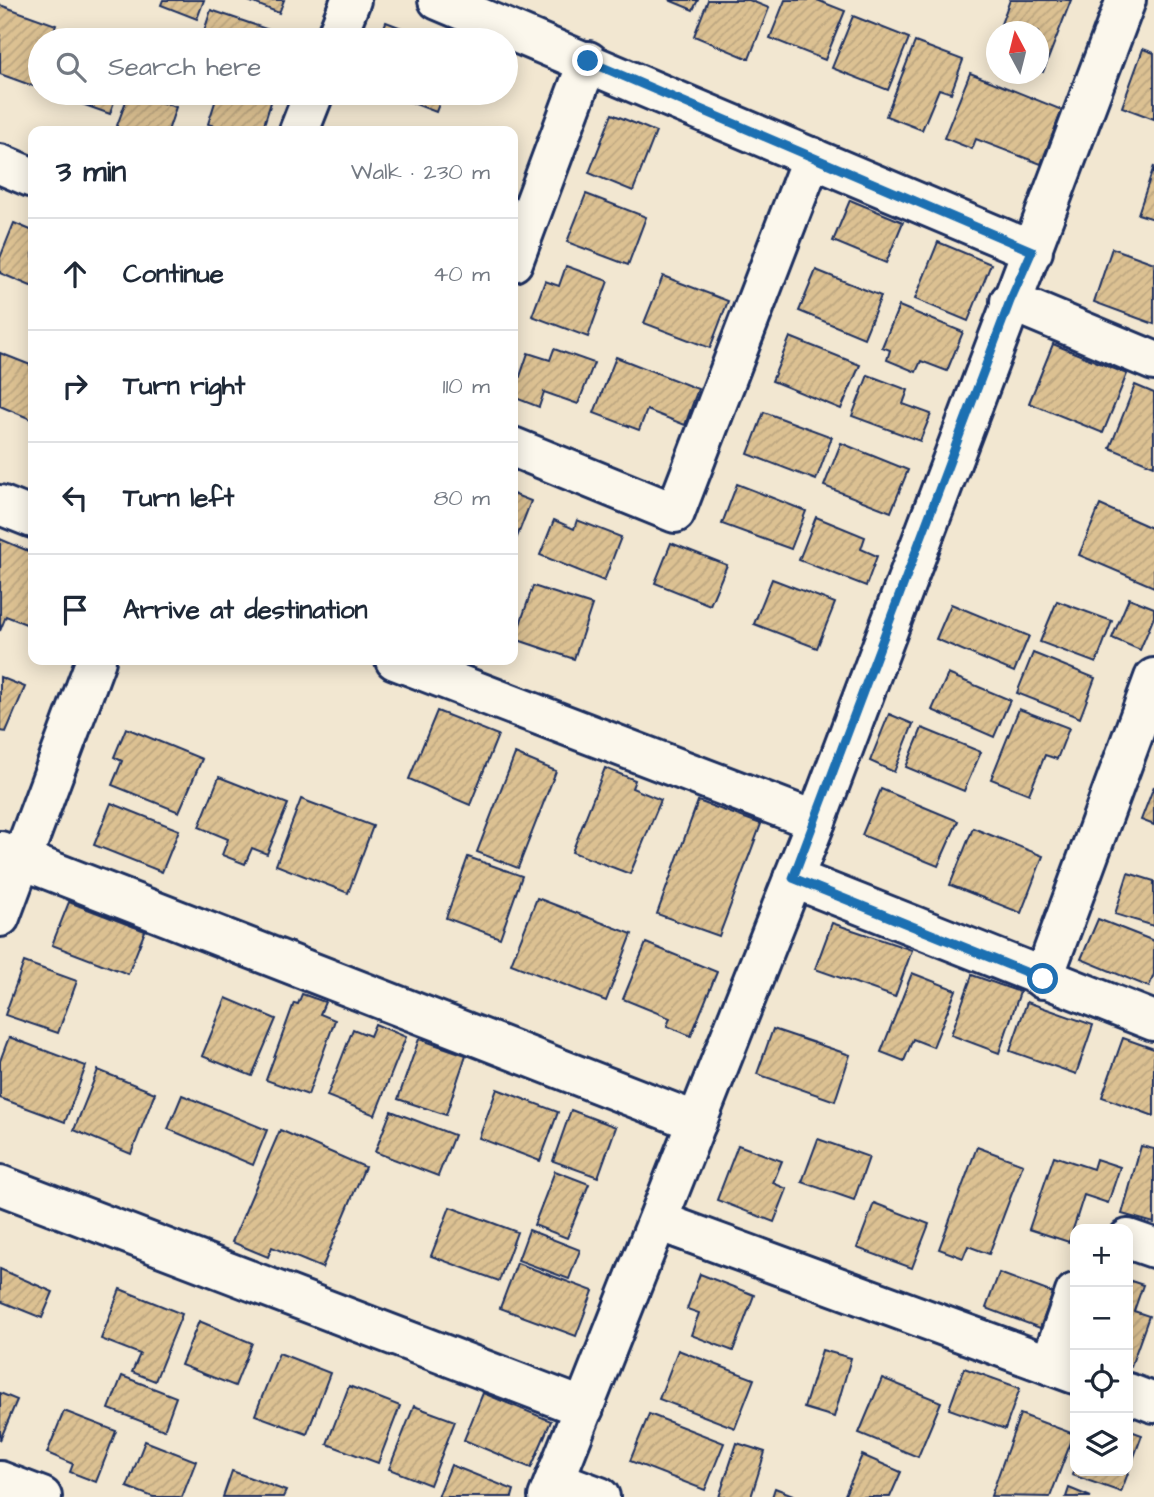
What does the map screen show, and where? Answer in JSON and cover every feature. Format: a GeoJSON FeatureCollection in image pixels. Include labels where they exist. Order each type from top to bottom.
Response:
{"type":"FeatureCollection","features":[{"type":"Feature","properties":{"kind":"street"},"geometry":{"type":"LineString","coordinates":[[340,28],[351,0]]}},
{"type":"Feature","properties":{"kind":"street"},"geometry":{"type":"LineString","coordinates":[[438,0],[507,28]]}},
{"type":"Feature","properties":{"kind":"street"},"geometry":{"type":"LineString","coordinates":[[600,1497],[552,1489],[816,821],[1010,301],[1032,251],[1126,0]]}},
{"type":"Feature","properties":{"kind":"street"},"geometry":{"type":"LineString","coordinates":[[518,33],[1032,251]]}},
{"type":"Feature","properties":{"kind":"street"},"geometry":{"type":"LineString","coordinates":[[518,249],[588,61]]}},
{"type":"Feature","properties":{"kind":"street"},"geometry":{"type":"LineString","coordinates":[[301,126],[309,105]]}},
{"type":"Feature","properties":{"kind":"street"},"geometry":{"type":"LineString","coordinates":[[518,449],[675,513],[811,157]]}},
{"type":"Feature","properties":{"kind":"street"},"geometry":{"type":"LineString","coordinates":[[0,164],[28,175]]}},
{"type":"Feature","properties":{"kind":"street"},"geometry":{"type":"LineString","coordinates":[[1010,301],[1154,361]]}},
{"type":"Feature","properties":{"kind":"street"},"geometry":{"type":"LineString","coordinates":[[0,505],[28,516]]}},
{"type":"Feature","properties":{"kind":"street"},"geometry":{"type":"LineString","coordinates":[[0,917],[11,855],[94,665]]}},
{"type":"Feature","properties":{"kind":"street"},"geometry":{"type":"LineString","coordinates":[[408,665],[816,821]]}},
{"type":"Feature","properties":{"kind":"street"},"geometry":{"type":"LineString","coordinates":[[1043,979],[1154,678]]}},
{"type":"Feature","properties":{"kind":"street"},"geometry":{"type":"LineString","coordinates":[[11,855],[697,1122]]}},
{"type":"Feature","properties":{"kind":"street"},"geometry":{"type":"LineString","coordinates":[[793,878],[1154,1021]]}},
{"type":"Feature","properties":{"kind":"street"},"geometry":{"type":"LineString","coordinates":[[0,1185],[584,1408]]}},
{"type":"Feature","properties":{"kind":"street"},"geometry":{"type":"LineString","coordinates":[[658,1222],[1062,1370],[1070,1323]]}},
{"type":"Feature","properties":{"kind":"street"},"geometry":{"type":"LineString","coordinates":[[1133,1241],[1154,1248]]}},
{"type":"Feature","properties":{"kind":"street"},"geometry":{"type":"LineString","coordinates":[[1133,1396],[1154,1403]]}},
{"type":"Feature","properties":{"kind":"street"},"geometry":{"type":"LineString","coordinates":[[0,1481],[42,1497]]}},
{"type":"Feature","properties":{"kind":"building"},"geometry":{"type":"Polygon","coordinates":[[[163,0],[204,0],[197,19],[161,5],[163,0]]]}},
{"type":"Feature","properties":{"kind":"building"},"geometry":{"type":"Polygon","coordinates":[[[246,0],[284,0],[279,13],[246,0]]]}},
{"type":"Feature","properties":{"kind":"building"},"geometry":{"type":"Polygon","coordinates":[[[669,0],[698,0],[693,10],[669,0]]]}},
{"type":"Feature","properties":{"kind":"building"},"geometry":{"type":"Polygon","coordinates":[[[708,0],[749,0],[769,8],[749,59],[694,36],[708,0]]]}},
{"type":"Feature","properties":{"kind":"building"},"geometry":{"type":"Polygon","coordinates":[[[785,0],[817,0],[845,11],[825,60],[770,38],[785,0]]]}},
{"type":"Feature","properties":{"kind":"building"},"geometry":{"type":"Polygon","coordinates":[[[1010,0],[1071,0],[1049,57],[1049,21],[1002,21],[1010,0]]]}},
{"type":"Feature","properties":{"kind":"building"},"geometry":{"type":"Polygon","coordinates":[[[0,5],[56,25],[55,28],[28,28],[28,84],[0,74],[0,5]]]}},
{"type":"Feature","properties":{"kind":"building"},"geometry":{"type":"Polygon","coordinates":[[[211,10],[264,28],[205,28],[211,10]]]}},
{"type":"Feature","properties":{"kind":"building"},"geometry":{"type":"Polygon","coordinates":[[[853,16],[909,38],[888,90],[832,68],[853,16]]]}},
{"type":"Feature","properties":{"kind":"building"},"geometry":{"type":"Polygon","coordinates":[[[386,22],[402,28],[384,28],[386,22]]]}},
{"type":"Feature","properties":{"kind":"building"},"geometry":{"type":"Polygon","coordinates":[[[915,42],[963,60],[951,93],[939,89],[922,130],[886,116],[915,42]]]}},
{"type":"Feature","properties":{"kind":"building"},"geometry":{"type":"Polygon","coordinates":[[[1143,49],[1154,53],[1154,119],[1122,107],[1143,49]]]}},
{"type":"Feature","properties":{"kind":"building"},"geometry":{"type":"Polygon","coordinates":[[[970,73],[986,79],[986,84],[997,84],[1062,110],[1041,164],[976,139],[972,149],[944,138],[970,73]]]}},
{"type":"Feature","properties":{"kind":"building"},"geometry":{"type":"Polygon","coordinates":[[[85,105],[113,105],[110,114],[85,105]]]}},
{"type":"Feature","properties":{"kind":"building"},"geometry":{"type":"Polygon","coordinates":[[[125,105],[176,107],[170,126],[117,126],[125,105]]]}},
{"type":"Feature","properties":{"kind":"building"},"geometry":{"type":"Polygon","coordinates":[[[214,105],[270,105],[264,126],[208,124],[214,105]]]}},
{"type":"Feature","properties":{"kind":"building"},"geometry":{"type":"Polygon","coordinates":[[[418,105],[439,105],[436,112],[418,105]]]}},
{"type":"Feature","properties":{"kind":"building"},"geometry":{"type":"Polygon","coordinates":[[[612,114],[656,132],[633,191],[589,173],[612,114]]]}},
{"type":"Feature","properties":{"kind":"building"},"geometry":{"type":"Polygon","coordinates":[[[1154,166],[1154,219],[1138,214],[1154,166]]]}},
{"type":"Feature","properties":{"kind":"building"},"geometry":{"type":"Polygon","coordinates":[[[586,194],[646,217],[628,265],[567,242],[586,194]]]}},
{"type":"Feature","properties":{"kind":"building"},"geometry":{"type":"Polygon","coordinates":[[[850,200],[903,222],[886,263],[833,241],[850,200]]]}},
{"type":"Feature","properties":{"kind":"building"},"geometry":{"type":"Polygon","coordinates":[[[14,223],[28,229],[28,285],[0,273],[0,258],[14,223]]]}},
{"type":"Feature","properties":{"kind":"building"},"geometry":{"type":"Polygon","coordinates":[[[938,242],[991,264],[968,321],[915,299],[938,242]]]}},
{"type":"Feature","properties":{"kind":"building"},"geometry":{"type":"Polygon","coordinates":[[[1112,248],[1154,263],[1154,324],[1094,302],[1112,248]]]}},
{"type":"Feature","properties":{"kind":"building"},"geometry":{"type":"Polygon","coordinates":[[[566,266],[608,281],[588,337],[532,316],[545,281],[559,286],[566,266]]]}},
{"type":"Feature","properties":{"kind":"building"},"geometry":{"type":"Polygon","coordinates":[[[816,270],[881,296],[864,338],[799,311],[816,270]]]}},
{"type":"Feature","properties":{"kind":"building"},"geometry":{"type":"Polygon","coordinates":[[[663,276],[728,301],[710,348],[644,323],[663,276]]]}},
{"type":"Feature","properties":{"kind":"building"},"geometry":{"type":"Polygon","coordinates":[[[899,306],[963,332],[947,371],[921,361],[916,372],[887,360],[890,350],[882,347],[899,306]]]}},
{"type":"Feature","properties":{"kind":"building"},"geometry":{"type":"Polygon","coordinates":[[[790,337],[860,365],[841,409],[772,381],[790,337]]]}},
{"type":"Feature","properties":{"kind":"building"},"geometry":{"type":"Polygon","coordinates":[[[1053,344],[1127,374],[1103,433],[1029,403],[1053,344]]]}},
{"type":"Feature","properties":{"kind":"building"},"geometry":{"type":"Polygon","coordinates":[[[554,349],[594,363],[578,404],[544,392],[539,407],[518,399],[518,382],[528,353],[550,360],[554,349]]]}},
{"type":"Feature","properties":{"kind":"building"},"geometry":{"type":"Polygon","coordinates":[[[0,353],[28,364],[28,418],[0,406],[0,353]]]}},
{"type":"Feature","properties":{"kind":"building"},"geometry":{"type":"Polygon","coordinates":[[[616,357],[698,389],[685,425],[647,410],[639,430],[594,413],[616,357]]]}},
{"type":"Feature","properties":{"kind":"building"},"geometry":{"type":"Polygon","coordinates":[[[868,375],[908,390],[903,404],[931,414],[920,441],[852,416],[868,375]]]}},
{"type":"Feature","properties":{"kind":"building"},"geometry":{"type":"Polygon","coordinates":[[[1135,385],[1154,393],[1154,466],[1110,448],[1135,385]]]}},
{"type":"Feature","properties":{"kind":"building"},"geometry":{"type":"Polygon","coordinates":[[[764,412],[832,437],[816,480],[748,454],[764,412]]]}},
{"type":"Feature","properties":{"kind":"building"},"geometry":{"type":"Polygon","coordinates":[[[841,443],[908,470],[891,512],[824,486],[841,443]]]}},
{"type":"Feature","properties":{"kind":"building"},"geometry":{"type":"Polygon","coordinates":[[[737,484],[806,511],[791,549],[722,524],[737,484]]]}},
{"type":"Feature","properties":{"kind":"building"},"geometry":{"type":"Polygon","coordinates":[[[518,496],[531,501],[518,534],[518,496]]]}},
{"type":"Feature","properties":{"kind":"building"},"geometry":{"type":"Polygon","coordinates":[[[1100,505],[1154,529],[1154,587],[1079,555],[1100,505]]]}},
{"type":"Feature","properties":{"kind":"building"},"geometry":{"type":"Polygon","coordinates":[[[816,517],[865,537],[861,549],[877,556],[866,586],[799,560],[816,517]]]}},
{"type":"Feature","properties":{"kind":"building"},"geometry":{"type":"Polygon","coordinates":[[[554,520],[574,529],[577,520],[621,537],[604,581],[540,555],[554,520]]]}},
{"type":"Feature","properties":{"kind":"building"},"geometry":{"type":"Polygon","coordinates":[[[0,539],[28,551],[28,625],[6,616],[0,631],[0,539]]]}},
{"type":"Feature","properties":{"kind":"building"},"geometry":{"type":"Polygon","coordinates":[[[671,543],[727,565],[710,605],[655,583],[671,543]]]}},
{"type":"Feature","properties":{"kind":"building"},"geometry":{"type":"Polygon","coordinates":[[[772,579],[835,603],[817,648],[754,624],[772,579]]]}},
{"type":"Feature","properties":{"kind":"building"},"geometry":{"type":"Polygon","coordinates":[[[533,586],[592,605],[574,659],[518,640],[518,630],[533,586]]]}},
{"type":"Feature","properties":{"kind":"building"},"geometry":{"type":"Polygon","coordinates":[[[1129,598],[1154,608],[1154,617],[1140,650],[1112,638],[1129,598]]]}},
{"type":"Feature","properties":{"kind":"building"},"geometry":{"type":"Polygon","coordinates":[[[1057,601],[1112,621],[1096,663],[1040,642],[1057,601]]]}},
{"type":"Feature","properties":{"kind":"building"},"geometry":{"type":"Polygon","coordinates":[[[951,604],[1029,636],[1014,672],[936,639],[951,604]]]}},
{"type":"Feature","properties":{"kind":"building"},"geometry":{"type":"Polygon","coordinates":[[[1033,653],[1095,678],[1080,718],[1017,693],[1033,653]]]}},
{"type":"Feature","properties":{"kind":"building"},"geometry":{"type":"Polygon","coordinates":[[[948,674],[1010,700],[994,737],[932,710],[948,674]]]}},
{"type":"Feature","properties":{"kind":"building"},"geometry":{"type":"Polygon","coordinates":[[[0,677],[25,687],[6,732],[0,731],[0,677]]]}},
{"type":"Feature","properties":{"kind":"building"},"geometry":{"type":"Polygon","coordinates":[[[1019,709],[1069,728],[1057,759],[1045,755],[1029,794],[991,779],[1019,709]]]}},
{"type":"Feature","properties":{"kind":"building"},"geometry":{"type":"Polygon","coordinates":[[[437,711],[498,735],[470,805],[409,779],[437,711]]]}},
{"type":"Feature","properties":{"kind":"building"},"geometry":{"type":"Polygon","coordinates":[[[889,714],[913,724],[894,772],[870,761],[889,714]]]}},
{"type":"Feature","properties":{"kind":"building"},"geometry":{"type":"Polygon","coordinates":[[[126,728],[202,759],[179,812],[112,785],[122,761],[114,757],[126,728]]]}},
{"type":"Feature","properties":{"kind":"building"},"geometry":{"type":"Polygon","coordinates":[[[922,728],[981,752],[964,791],[906,767],[922,728]]]}},
{"type":"Feature","properties":{"kind":"building"},"geometry":{"type":"Polygon","coordinates":[[[515,754],[556,771],[518,868],[477,852],[515,754]]]}},
{"type":"Feature","properties":{"kind":"building"},"geometry":{"type":"Polygon","coordinates":[[[605,768],[635,780],[632,788],[661,800],[630,874],[572,852],[605,768]]]}},
{"type":"Feature","properties":{"kind":"building"},"geometry":{"type":"Polygon","coordinates":[[[219,777],[288,804],[267,854],[252,848],[245,864],[222,855],[228,839],[199,827],[219,777]]]}},
{"type":"Feature","properties":{"kind":"building"},"geometry":{"type":"Polygon","coordinates":[[[1154,786],[1154,825],[1141,820],[1154,786]]]}},
{"type":"Feature","properties":{"kind":"building"},"geometry":{"type":"Polygon","coordinates":[[[881,789],[958,821],[938,866],[862,835],[881,789]]]}},
{"type":"Feature","properties":{"kind":"building"},"geometry":{"type":"Polygon","coordinates":[[[301,799],[373,826],[348,893],[276,865],[301,799]]]}},
{"type":"Feature","properties":{"kind":"building"},"geometry":{"type":"Polygon","coordinates":[[[698,801],[761,824],[719,936],[657,914],[698,801]]]}},
{"type":"Feature","properties":{"kind":"building"},"geometry":{"type":"Polygon","coordinates":[[[111,803],[179,830],[162,872],[94,845],[111,803]]]}},
{"type":"Feature","properties":{"kind":"building"},"geometry":{"type":"Polygon","coordinates":[[[973,828],[1043,856],[1021,913],[950,885],[973,828]]]}},
{"type":"Feature","properties":{"kind":"building"},"geometry":{"type":"Polygon","coordinates":[[[468,857],[522,876],[500,938],[446,918],[468,857]]]}},
{"type":"Feature","properties":{"kind":"building"},"geometry":{"type":"Polygon","coordinates":[[[1128,873],[1154,881],[1154,926],[1115,914],[1128,873]]]}},
{"type":"Feature","properties":{"kind":"building"},"geometry":{"type":"Polygon","coordinates":[[[537,898],[632,934],[606,1001],[511,964],[537,898]]]}},
{"type":"Feature","properties":{"kind":"building"},"geometry":{"type":"Polygon","coordinates":[[[69,902],[145,931],[128,974],[52,945],[69,902]]]}},
{"type":"Feature","properties":{"kind":"building"},"geometry":{"type":"Polygon","coordinates":[[[1098,919],[1154,941],[1154,974],[1149,987],[1081,959],[1098,919]]]}},
{"type":"Feature","properties":{"kind":"building"},"geometry":{"type":"Polygon","coordinates":[[[832,923],[912,950],[895,997],[815,969],[832,923]]]}},
{"type":"Feature","properties":{"kind":"building"},"geometry":{"type":"Polygon","coordinates":[[[646,943],[717,972],[691,1036],[667,1026],[670,1018],[623,999],[646,943]]]}},
{"type":"Feature","properties":{"kind":"building"},"geometry":{"type":"Polygon","coordinates":[[[24,962],[77,981],[58,1033],[5,1015],[24,962]]]}},
{"type":"Feature","properties":{"kind":"building"},"geometry":{"type":"Polygon","coordinates":[[[912,973],[956,990],[933,1047],[913,1039],[904,1061],[881,1052],[912,973]]]}},
{"type":"Feature","properties":{"kind":"building"},"geometry":{"type":"Polygon","coordinates":[[[972,975],[1020,992],[999,1053],[951,1035],[972,975]]]}},
{"type":"Feature","properties":{"kind":"building"},"geometry":{"type":"Polygon","coordinates":[[[302,994],[325,1002],[320,1014],[335,1020],[308,1095],[266,1080],[294,1003],[298,1004],[302,994]]]}},
{"type":"Feature","properties":{"kind":"building"},"geometry":{"type":"Polygon","coordinates":[[[226,998],[276,1019],[252,1076],[202,1056],[226,998]]]}},
{"type":"Feature","properties":{"kind":"building"},"geometry":{"type":"Polygon","coordinates":[[[1027,1002],[1093,1025],[1076,1074],[1010,1051],[1027,1002]]]}},
{"type":"Feature","properties":{"kind":"building"},"geometry":{"type":"Polygon","coordinates":[[[375,1024],[406,1037],[375,1115],[327,1096],[353,1029],[370,1036],[375,1024]]]}},
{"type":"Feature","properties":{"kind":"building"},"geometry":{"type":"Polygon","coordinates":[[[773,1029],[850,1055],[835,1101],[757,1074],[773,1029]]]}},
{"type":"Feature","properties":{"kind":"building"},"geometry":{"type":"Polygon","coordinates":[[[9,1037],[86,1066],[65,1122],[0,1098],[0,1061],[9,1037]]]}},
{"type":"Feature","properties":{"kind":"building"},"geometry":{"type":"Polygon","coordinates":[[[1123,1038],[1154,1049],[1154,1116],[1102,1097],[1123,1038]]]}},
{"type":"Feature","properties":{"kind":"building"},"geometry":{"type":"Polygon","coordinates":[[[419,1039],[466,1055],[446,1115],[398,1099],[419,1039]]]}},
{"type":"Feature","properties":{"kind":"building"},"geometry":{"type":"Polygon","coordinates":[[[98,1070],[155,1093],[131,1154],[74,1130],[98,1070]]]}},
{"type":"Feature","properties":{"kind":"building"},"geometry":{"type":"Polygon","coordinates":[[[497,1089],[558,1112],[540,1161],[479,1138],[497,1089]]]}},
{"type":"Feature","properties":{"kind":"building"},"geometry":{"type":"Polygon","coordinates":[[[182,1095],[267,1130],[253,1165],[168,1129],[182,1095]]]}},
{"type":"Feature","properties":{"kind":"building"},"geometry":{"type":"Polygon","coordinates":[[[571,1110],[616,1127],[598,1177],[553,1161],[571,1110]]]}},
{"type":"Feature","properties":{"kind":"building"},"geometry":{"type":"Polygon","coordinates":[[[391,1111],[454,1135],[438,1176],[375,1152],[391,1111]]]}},
{"type":"Feature","properties":{"kind":"building"},"geometry":{"type":"Polygon","coordinates":[[[280,1130],[365,1167],[322,1268],[272,1247],[268,1257],[232,1242],[280,1130]]]}},
{"type":"Feature","properties":{"kind":"building"},"geometry":{"type":"Polygon","coordinates":[[[818,1139],[869,1157],[854,1200],[802,1182],[818,1139]]]}},
{"type":"Feature","properties":{"kind":"building"},"geometry":{"type":"Polygon","coordinates":[[[738,1145],[782,1161],[773,1183],[787,1189],[774,1222],[717,1200],[738,1145]]]}},
{"type":"Feature","properties":{"kind":"building"},"geometry":{"type":"Polygon","coordinates":[[[1141,1146],[1154,1149],[1154,1223],[1122,1214],[1141,1146]]]}},
{"type":"Feature","properties":{"kind":"building"},"geometry":{"type":"Polygon","coordinates":[[[977,1147],[1023,1164],[989,1254],[968,1246],[963,1258],[939,1249],[977,1147]]]}},
{"type":"Feature","properties":{"kind":"building"},"geometry":{"type":"Polygon","coordinates":[[[1054,1156],[1093,1169],[1096,1159],[1120,1167],[1108,1203],[1084,1195],[1075,1224],[1070,1224],[1069,1242],[1029,1229],[1054,1156]]]}},
{"type":"Feature","properties":{"kind":"building"},"geometry":{"type":"Polygon","coordinates":[[[555,1171],[589,1184],[567,1238],[534,1225],[555,1171]]]}},
{"type":"Feature","properties":{"kind":"building"},"geometry":{"type":"Polygon","coordinates":[[[874,1203],[929,1224],[912,1268],[857,1248],[874,1203]]]}},
{"type":"Feature","properties":{"kind":"building"},"geometry":{"type":"Polygon","coordinates":[[[450,1207],[517,1232],[499,1281],[431,1256],[450,1207]]]}},
{"type":"Feature","properties":{"kind":"building"},"geometry":{"type":"Polygon","coordinates":[[[529,1230],[580,1250],[569,1279],[518,1260],[529,1230]]]}},
{"type":"Feature","properties":{"kind":"building"},"geometry":{"type":"Polygon","coordinates":[[[517,1263],[593,1291],[576,1336],[500,1308],[517,1263]]]}},
{"type":"Feature","properties":{"kind":"building"},"geometry":{"type":"Polygon","coordinates":[[[0,1269],[53,1292],[42,1318],[0,1301],[0,1269]]]}},
{"type":"Feature","properties":{"kind":"building"},"geometry":{"type":"Polygon","coordinates":[[[999,1273],[1053,1293],[1040,1328],[986,1308],[999,1273]]]}},
{"type":"Feature","properties":{"kind":"building"},"geometry":{"type":"Polygon","coordinates":[[[700,1274],[754,1295],[733,1351],[691,1335],[699,1313],[687,1309],[700,1274]]]}},
{"type":"Feature","properties":{"kind":"building"},"geometry":{"type":"Polygon","coordinates":[[[1133,1282],[1143,1285],[1134,1311],[1149,1316],[1133,1360],[1133,1282]]]}},
{"type":"Feature","properties":{"kind":"building"},"geometry":{"type":"Polygon","coordinates":[[[120,1289],[182,1314],[155,1381],[132,1372],[140,1354],[101,1339],[120,1289]]]}},
{"type":"Feature","properties":{"kind":"building"},"geometry":{"type":"Polygon","coordinates":[[[199,1321],[252,1343],[235,1386],[181,1365],[199,1321]]]}},
{"type":"Feature","properties":{"kind":"building"},"geometry":{"type":"Polygon","coordinates":[[[678,1350],[754,1379],[735,1428],[659,1399],[678,1350]]]}},
{"type":"Feature","properties":{"kind":"building"},"geometry":{"type":"Polygon","coordinates":[[[822,1350],[851,1358],[834,1417],[804,1408],[822,1350]]]}},
{"type":"Feature","properties":{"kind":"building"},"geometry":{"type":"Polygon","coordinates":[[[279,1353],[330,1373],[307,1434],[255,1415],[279,1353]]]}},
{"type":"Feature","properties":{"kind":"building"},"geometry":{"type":"Polygon","coordinates":[[[964,1368],[1020,1388],[1005,1429],[949,1409],[964,1368]]]}},
{"type":"Feature","properties":{"kind":"building"},"geometry":{"type":"Polygon","coordinates":[[[122,1376],[176,1397],[164,1430],[109,1409],[122,1376]]]}},
{"type":"Feature","properties":{"kind":"building"},"geometry":{"type":"Polygon","coordinates":[[[882,1378],[941,1402],[918,1457],[859,1433],[882,1378]]]}},
{"type":"Feature","properties":{"kind":"building"},"geometry":{"type":"Polygon","coordinates":[[[349,1386],[400,1406],[378,1463],[327,1444],[349,1386]]]}},
{"type":"Feature","properties":{"kind":"building"},"geometry":{"type":"Polygon","coordinates":[[[0,1393],[17,1400],[0,1440],[0,1393]]]}},
{"type":"Feature","properties":{"kind":"building"},"geometry":{"type":"Polygon","coordinates":[[[483,1393],[551,1421],[531,1468],[464,1440],[483,1393]]]}},
{"type":"Feature","properties":{"kind":"building"},"geometry":{"type":"Polygon","coordinates":[[[414,1406],[455,1421],[430,1485],[389,1469],[414,1406]]]}},
{"type":"Feature","properties":{"kind":"building"},"geometry":{"type":"Polygon","coordinates":[[[64,1411],[116,1431],[96,1482],[70,1472],[73,1464],[47,1453],[64,1411]]]}},
{"type":"Feature","properties":{"kind":"building"},"geometry":{"type":"Polygon","coordinates":[[[649,1414],[724,1443],[705,1490],[630,1461],[649,1414]]]}},
{"type":"Feature","properties":{"kind":"building"},"geometry":{"type":"Polygon","coordinates":[[[1020,1414],[1070,1433],[1070,1444],[1050,1497],[991,1496],[1020,1414]]]}},
{"type":"Feature","properties":{"kind":"building"},"geometry":{"type":"Polygon","coordinates":[[[1133,1432],[1142,1435],[1133,1459],[1133,1432]]]}},
{"type":"Feature","properties":{"kind":"building"},"geometry":{"type":"Polygon","coordinates":[[[145,1441],[196,1461],[182,1497],[153,1497],[127,1487],[145,1441]]]}},
{"type":"Feature","properties":{"kind":"building"},"geometry":{"type":"Polygon","coordinates":[[[737,1443],[765,1452],[751,1497],[719,1497],[737,1443]]]}},
{"type":"Feature","properties":{"kind":"building"},"geometry":{"type":"Polygon","coordinates":[[[862,1455],[901,1472],[890,1497],[844,1497],[862,1455]]]}},
{"type":"Feature","properties":{"kind":"building"},"geometry":{"type":"Polygon","coordinates":[[[451,1465],[514,1490],[512,1497],[438,1497],[451,1465]]]}},
{"type":"Feature","properties":{"kind":"building"},"geometry":{"type":"Polygon","coordinates":[[[232,1471],[286,1491],[283,1497],[223,1497],[232,1471]]]}},
{"type":"Feature","properties":{"kind":"building"},"geometry":{"type":"Polygon","coordinates":[[[1075,1476],[1127,1476],[1121,1492],[1075,1476]]]}},
{"type":"Feature","properties":{"kind":"building"},"geometry":{"type":"Polygon","coordinates":[[[775,1488],[798,1497],[772,1497],[775,1488]]]}},
{"type":"Feature","properties":{"kind":"building"},"geometry":{"type":"Polygon","coordinates":[[[1069,1488],[1091,1497],[1066,1497],[1069,1488]]]}},
{"type":"Feature","properties":{"kind":"route"},"geometry":{"type":"LineString","coordinates":[[588,61],[1032,251],[1010,301],[793,878],[1043,979]]}}]}
